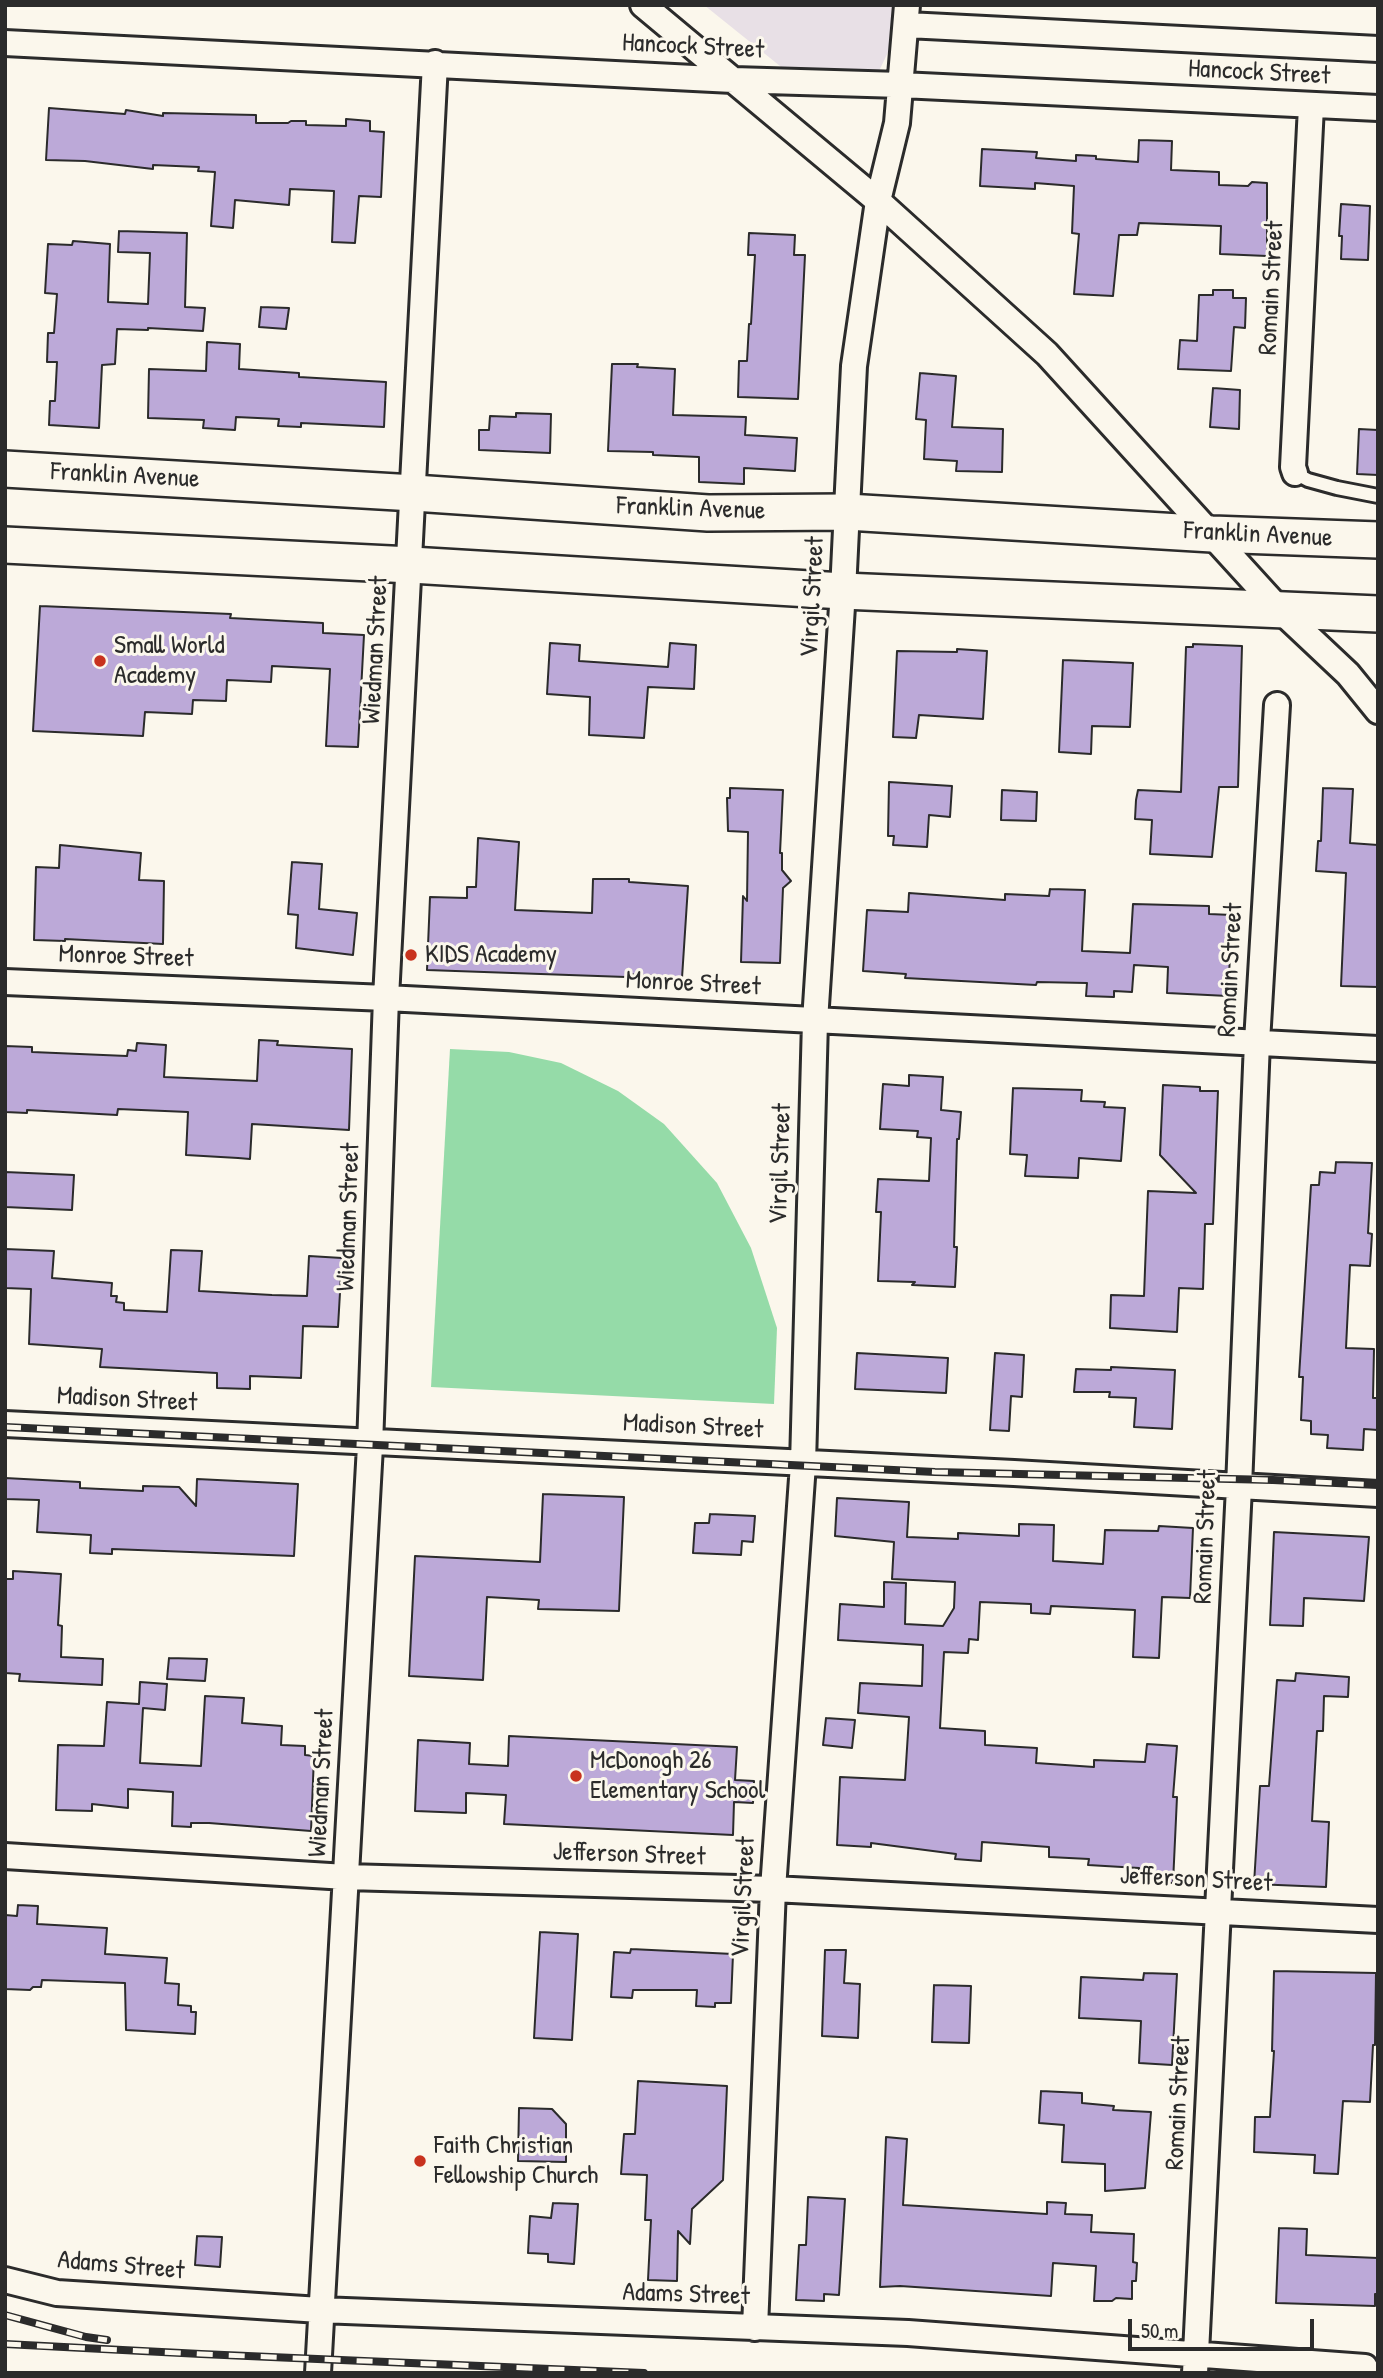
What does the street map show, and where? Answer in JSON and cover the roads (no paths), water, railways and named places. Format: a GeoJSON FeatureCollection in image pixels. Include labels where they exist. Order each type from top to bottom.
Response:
{"type":"FeatureCollection","features":[{"type":"Feature","properties":{"kind":"main road","name":"Franklin Avenue"},"geometry":{"type":"LineString","coordinates":[[5,468],[708,513],[847,512],[1212,534],[1378,540]]}},
{"type":"Feature","properties":{"kind":"main road"},"geometry":{"type":"LineString","coordinates":[[5,545],[411,565],[843,591],[1378,614]]}},
{"type":"Feature","properties":{"kind":"street"},"geometry":{"type":"LineString","coordinates":[[643,5],[878,201],[1047,354],[1280,610],[1348,674],[1378,711]]}},
{"type":"Feature","properties":{"kind":"street","name":"Hancock Street"},"geometry":{"type":"LineString","coordinates":[[907,15],[1378,49]]}},
{"type":"Feature","properties":{"kind":"street","name":"Virgil Street"},"geometry":{"type":"LineString","coordinates":[[755,2328],[773,1889],[803,1462],[815,1021],[843,591],[854,366],[878,201],[897,123],[907,15]]}},
{"type":"Feature","properties":{"kind":"street","name":"Hancock Street"},"geometry":{"type":"LineString","coordinates":[[5,43],[733,80],[901,85],[1378,108]]}},
{"type":"Feature","properties":{"kind":"street","name":"Wiedman Street"},"geometry":{"type":"LineString","coordinates":[[318,2373],[370,1442],[386,998],[436,64]]}},
{"type":"Feature","properties":{"kind":"street","name":"Romain Street"},"geometry":{"type":"LineString","coordinates":[[1295,473],[1293,467],[1311,106]]}},
{"type":"Feature","properties":{"kind":"street","name":"Romain Street"},"geometry":{"type":"LineString","coordinates":[[1195,2364],[1257,1042],[1277,705]]}},
{"type":"Feature","properties":{"kind":"street","name":"Monroe Street"},"geometry":{"type":"LineString","coordinates":[[5,982],[386,998],[1378,1049]]}},
{"type":"Feature","properties":{"kind":"street","name":"Madison Street"},"geometry":{"type":"LineString","coordinates":[[5,1424],[1014,1472],[1378,1494]]}},
{"type":"Feature","properties":{"kind":"street","name":"Jefferson Street"},"geometry":{"type":"LineString","coordinates":[[5,1856],[346,1877],[773,1889],[1378,1920]]}},
{"type":"Feature","properties":{"kind":"street","name":"Adams Street"},"geometry":{"type":"LineString","coordinates":[[5,2280],[57,2293],[320,2309],[908,2333],[1195,2364],[1366,2367]]}},
{"type":"Feature","properties":{"kind":"lane"},"geometry":{"type":"LineString","coordinates":[[1295,473],[1318,482],[1378,496]]}},
{"type":"Feature","properties":{"kind":"railway"},"geometry":{"type":"LineString","coordinates":[[5,1427],[935,1472],[1378,1485]]}},
{"type":"Feature","properties":{"kind":"railway"},"geometry":{"type":"LineString","coordinates":[[5,2315],[107,2340]]}},
{"type":"Feature","properties":{"kind":"railway"},"geometry":{"type":"LineString","coordinates":[[5,2344],[644,2373]]}},
{"type":"Feature","properties":{"kind":"place","name":"Small World Academy"},"geometry":{"type":"Point","coordinates":[100,661]}},
{"type":"Feature","properties":{"kind":"place","name":"KIDS Academy"},"geometry":{"type":"Point","coordinates":[411,955]}},
{"type":"Feature","properties":{"kind":"place","name":"McDonogh 26 Elementary School"},"geometry":{"type":"Point","coordinates":[576,1776]}},
{"type":"Feature","properties":{"kind":"place","name":"Faith Christian Fellowship Church"},"geometry":{"type":"Point","coordinates":[420,2161]}}]}
